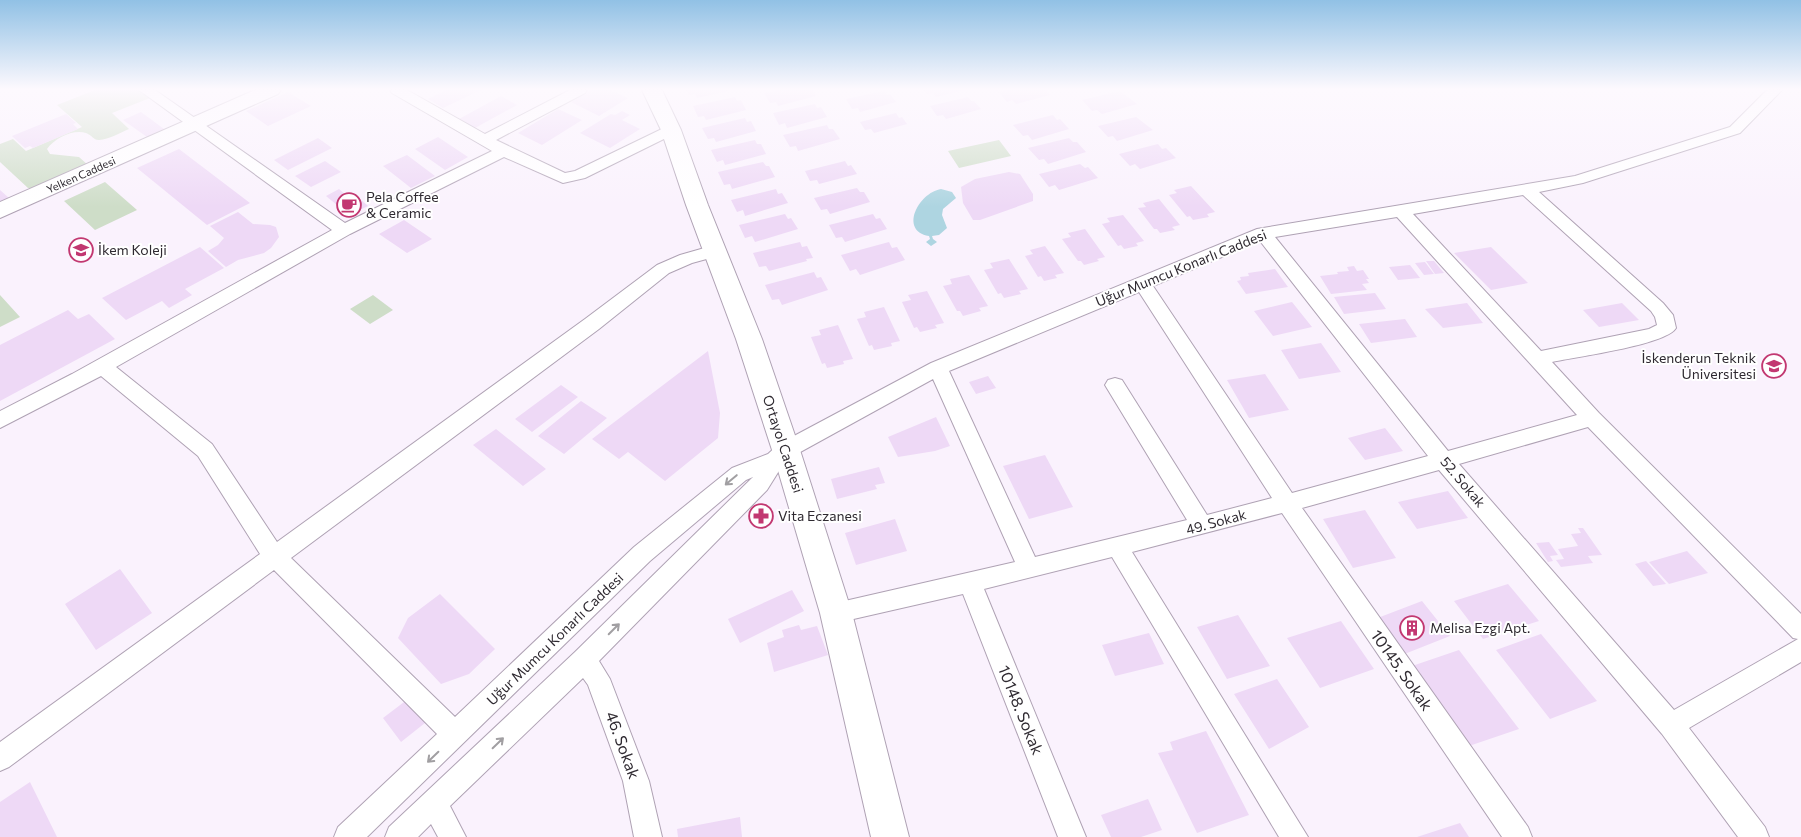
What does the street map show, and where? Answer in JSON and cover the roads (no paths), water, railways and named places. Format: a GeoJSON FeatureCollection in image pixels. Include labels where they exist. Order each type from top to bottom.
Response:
{"type":"FeatureCollection","features":[{"type":"Feature","properties":{"kind":"street","name":"Yelken Caddesi"},"geometry":{"type":"LineString","coordinates":[[0,211],[183,129]]}},
{"type":"Feature","properties":{"kind":"street"},"geometry":{"type":"LineString","coordinates":[[201,129],[344,230]]}},
{"type":"Feature","properties":{"kind":"street"},"geometry":{"type":"LineString","coordinates":[[468,129],[504,151],[563,178],[579,175],[671,130]]}},
{"type":"Feature","properties":{"kind":"street"},"geometry":{"type":"LineString","coordinates":[[485,140],[506,129]]}},
{"type":"Feature","properties":{"kind":"street","name":"Uğur Mumcu Konarlı Caddesi"},"geometry":{"type":"LineString","coordinates":[[348,837],[642,554],[739,474],[781,455],[938,368],[1263,233],[1577,180],[1735,129]]}},
{"type":"Feature","properties":{"kind":"street","name":"Ortayol Caddesi"},"geometry":{"type":"LineString","coordinates":[[671,130],[749,339],[781,455],[836,613],[890,837]]}},
{"type":"Feature","properties":{"kind":"street"},"geometry":{"type":"LineString","coordinates":[[0,420],[102,366],[344,230],[504,151]]}},
{"type":"Feature","properties":{"kind":"street"},"geometry":{"type":"LineString","coordinates":[[1526,189],[1657,307],[1666,322],[1667,328],[1654,335],[1538,358]]}},
{"type":"Feature","properties":{"kind":"street"},"geometry":{"type":"LineString","coordinates":[[1401,211],[1592,418],[1801,630]]}},
{"type":"Feature","properties":{"kind":"street","name":"52. Sokak"},"geometry":{"type":"LineString","coordinates":[[1263,233],[1444,461],[1671,725],[1755,837]]}},
{"type":"Feature","properties":{"kind":"street"},"geometry":{"type":"LineString","coordinates":[[0,758],[273,555],[592,324],[663,269],[686,259],[715,251]]}},
{"type":"Feature","properties":{"kind":"street","name":"10145. Sokak"},"geometry":{"type":"LineString","coordinates":[[1142,283],[1287,503],[1518,837]]}},
{"type":"Feature","properties":{"kind":"street"},"geometry":{"type":"LineString","coordinates":[[102,366],[205,450],[273,555],[456,735]]}},
{"type":"Feature","properties":{"kind":"street"},"geometry":{"type":"LineString","coordinates":[[938,368],[1030,569]]}},
{"type":"Feature","properties":{"kind":"street"},"geometry":{"type":"LineString","coordinates":[[1115,385],[1202,526]]}},
{"type":"Feature","properties":{"kind":"street","name":"49. Sokak"},"geometry":{"type":"LineString","coordinates":[[836,613],[1118,548],[1444,461],[1592,418]]}},
{"type":"Feature","properties":{"kind":"street","name":"Uğur Mumcu Konarlı Caddesi"},"geometry":{"type":"LineString","coordinates":[[400,837],[584,660],[760,484],[781,455]]}},
{"type":"Feature","properties":{"kind":"street"},"geometry":{"type":"LineString","coordinates":[[1118,548],[1294,837]]}},
{"type":"Feature","properties":{"kind":"street","name":"10148. Sokak"},"geometry":{"type":"LineString","coordinates":[[970,583],[1072,837]]}},
{"type":"Feature","properties":{"kind":"street"},"geometry":{"type":"LineString","coordinates":[[1671,725],[1801,649]]}},
{"type":"Feature","properties":{"kind":"street","name":"46. Sokak"},"geometry":{"type":"LineString","coordinates":[[584,660],[598,679],[636,781],[648,837]]}},
{"type":"Feature","properties":{"kind":"street"},"geometry":{"type":"LineString","coordinates":[[435,804],[452,837]]}},
{"type":"Feature","properties":{"kind":"water"},"geometry":{"type":"Polygon","coordinates":[[[941,189],[952,192],[956,198],[943,209],[942,215],[947,228],[939,235],[932,236],[937,242],[931,246],[926,242],[930,239],[929,236],[920,233],[915,227],[915,212],[925,197],[941,189]]]}},
{"type":"Feature","properties":{"kind":"place","name":"Pela Coffee & Ceramic"},"geometry":{"type":"Point","coordinates":[349,205]}},
{"type":"Feature","properties":{"kind":"place","name":"İkem Koleji"},"geometry":{"type":"Point","coordinates":[81,250]}},
{"type":"Feature","properties":{"kind":"place","name":"İskenderun Teknik Üniversitesi"},"geometry":{"type":"Point","coordinates":[1774,366]}},
{"type":"Feature","properties":{"kind":"place","name":"Vita Eczanesi"},"geometry":{"type":"Point","coordinates":[761,516]}},
{"type":"Feature","properties":{"kind":"place","name":"Melisa Ezgi Apt."},"geometry":{"type":"Point","coordinates":[1412,628]}}]}
